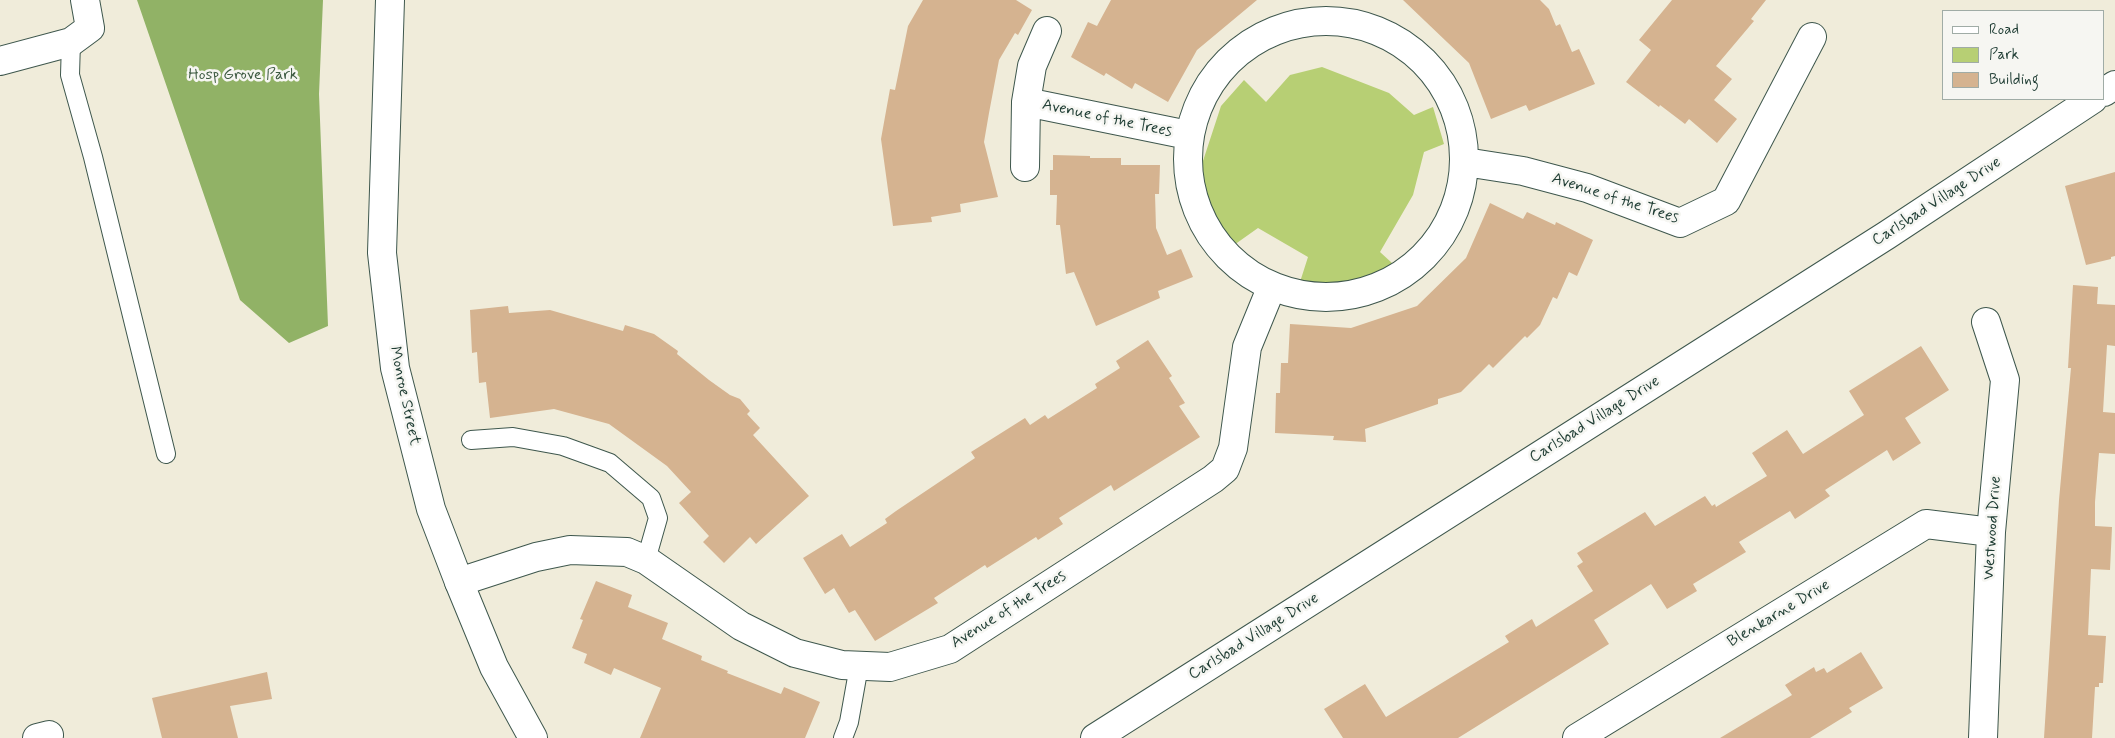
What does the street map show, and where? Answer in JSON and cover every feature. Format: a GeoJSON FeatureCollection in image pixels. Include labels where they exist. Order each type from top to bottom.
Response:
{"type":"FeatureCollection","features":[{"type":"Feature","properties":{"kind":"street"},"geometry":{"type":"LineString","coordinates":[[0,61],[80,35],[86,0]]}},
{"type":"Feature","properties":{"kind":"street","name":"Monroe Street"},"geometry":{"type":"LineString","coordinates":[[390,0],[382,253],[394,358],[431,509],[494,667],[533,738]]}},
{"type":"Feature","properties":{"kind":"street","name":"Avenue of the Trees"},"geometry":{"type":"LineString","coordinates":[[1319,21],[1345,22],[1362,26],[1396,40],[1425,62],[1449,96],[1461,127],[1465,162],[1461,192],[1454,213],[1442,236],[1427,255],[1401,276],[1373,290],[1338,297],[1307,296],[1282,290],[1244,271],[1218,246],[1202,222],[1190,190],[1186,158],[1188,135],[1195,110],[1210,82],[1227,61],[1246,46],[1268,33],[1291,24],[1319,21]]}},
{"type":"Feature","properties":{"kind":"street","name":"Avenue of the Trees"},"geometry":{"type":"LineString","coordinates":[[1025,167],[1026,102],[1032,66],[1047,30]]}},
{"type":"Feature","properties":{"kind":"street","name":"Avenue of the Trees"},"geometry":{"type":"LineString","coordinates":[[1465,162],[1523,171],[1587,188],[1680,224],[1726,201],[1812,37]]}},
{"type":"Feature","properties":{"kind":"street","name":"Carlsbad Village Drive"},"geometry":{"type":"LineString","coordinates":[[1095,738],[1878,240],[2091,100]]}},
{"type":"Feature","properties":{"kind":"street","name":"Avenue of the Trees"},"geometry":{"type":"LineString","coordinates":[[1026,102],[1188,135]]}},
{"type":"Feature","properties":{"kind":"street","name":"Avenue of the Trees"},"geometry":{"type":"LineString","coordinates":[[459,582],[536,557],[570,550],[627,552],[646,560],[741,626],[795,653],[842,665],[890,667],[950,649],[1205,484],[1225,469],[1233,448],[1247,347],[1272,286]]}},
{"type":"Feature","properties":{"kind":"street","name":"Westwood Drive"},"geometry":{"type":"LineString","coordinates":[[1983,738],[1991,532],[2005,380],[1986,322]]}},
{"type":"Feature","properties":{"kind":"street","name":"Blenkarne Drive"},"geometry":{"type":"LineString","coordinates":[[1577,738],[1926,524],[1991,532]]}},
{"type":"Feature","properties":{"kind":"lane"},"geometry":{"type":"LineString","coordinates":[[80,35],[70,74],[93,157],[166,454]]}},
{"type":"Feature","properties":{"kind":"lane"},"geometry":{"type":"LineString","coordinates":[[471,440],[513,437],[563,446],[610,463],[650,498],[658,518],[646,560]]}},
{"type":"Feature","properties":{"kind":"lane"},"geometry":{"type":"LineString","coordinates":[[843,738],[849,722],[858,666]]}},
{"type":"Feature","properties":{"kind":"green space","name":"Hosp Grove Park"},"geometry":{"type":"Polygon","coordinates":[[[137,0],[323,0],[319,94],[328,326],[289,343],[240,300],[137,0]]]}},
{"type":"Feature","properties":{"kind":"green space"},"geometry":{"type":"Polygon","coordinates":[[[1322,67],[1389,93],[1414,115],[1433,107],[1444,144],[1424,152],[1413,195],[1380,252],[1392,263],[1372,278],[1327,286],[1300,282],[1308,257],[1258,228],[1234,245],[1209,212],[1202,164],[1221,106],[1244,80],[1266,102],[1290,75],[1322,67]]]}},
{"type":"Feature","properties":{"kind":"building"},"geometry":{"type":"Polygon","coordinates":[[[923,0],[1016,0],[1032,10],[1018,35],[1015,33],[999,60],[989,113],[984,142],[998,197],[960,204],[961,212],[931,217],[932,222],[893,226],[881,139],[890,89],[895,90],[908,26],[923,0]]]}},
{"type":"Feature","properties":{"kind":"building"},"geometry":{"type":"Polygon","coordinates":[[[1111,0],[1257,0],[1197,50],[1168,102],[1135,83],[1132,89],[1106,73],[1104,76],[1071,57],[1088,22],[1097,26],[1111,0]]]}},
{"type":"Feature","properties":{"kind":"building"},"geometry":{"type":"Polygon","coordinates":[[[1403,0],[1540,0],[1549,9],[1556,26],[1560,24],[1572,52],[1579,49],[1595,84],[1529,111],[1526,105],[1491,119],[1469,63],[1403,0]]]}},
{"type":"Feature","properties":{"kind":"building"},"geometry":{"type":"Polygon","coordinates":[[[1672,0],[1766,0],[1751,19],[1754,21],[1716,66],[1732,79],[1714,100],[1737,119],[1717,143],[1689,119],[1685,124],[1626,82],[1651,50],[1639,40],[1672,0]]]}},
{"type":"Feature","properties":{"kind":"building"},"geometry":{"type":"Polygon","coordinates":[[[1053,155],[1121,158],[1121,165],[1160,165],[1159,194],[1155,194],[1156,228],[1167,255],[1181,249],[1193,277],[1158,291],[1160,298],[1096,326],[1074,272],[1066,274],[1060,225],[1056,225],[1057,195],[1050,195],[1050,170],[1053,170],[1053,155]]]}},
{"type":"Feature","properties":{"kind":"building"},"geometry":{"type":"Polygon","coordinates":[[[2115,172],[2115,256],[2111,257],[2111,259],[2086,265],[2065,186],[2115,172]]]}},
{"type":"Feature","properties":{"kind":"building"},"geometry":{"type":"Polygon","coordinates":[[[1490,203],[1523,219],[1527,212],[1555,225],[1556,222],[1593,240],[1577,276],[1569,272],[1557,299],[1553,297],[1540,325],[1527,338],[1525,336],[1493,368],[1489,364],[1461,392],[1438,399],[1438,404],[1365,429],[1366,442],[1333,440],[1334,436],[1275,433],[1276,393],[1280,393],[1281,363],[1288,363],[1290,324],[1351,328],[1417,306],[1466,258],[1490,203]]]}},
{"type":"Feature","properties":{"kind":"building"},"geometry":{"type":"Polygon","coordinates":[[[2073,285],[2098,287],[2097,304],[2115,305],[2115,346],[2107,345],[2103,412],[2115,413],[2115,454],[2099,453],[2095,502],[2095,526],[2112,527],[2110,570],[2091,569],[2088,635],[2106,636],[2103,683],[2099,683],[2099,687],[2095,687],[2092,738],[2044,738],[2059,500],[2071,368],[2068,368],[2073,285]]]}},
{"type":"Feature","properties":{"kind":"building"},"geometry":{"type":"Polygon","coordinates":[[[508,306],[509,313],[550,310],[623,331],[625,325],[654,334],[678,351],[677,354],[709,380],[730,395],[740,399],[750,411],[747,414],[760,428],[753,435],[809,496],[756,544],[750,537],[724,563],[703,542],[709,536],[679,503],[691,492],[667,466],[609,424],[554,409],[490,418],[486,382],[479,383],[477,352],[472,353],[470,310],[508,306]]]}},
{"type":"Feature","properties":{"kind":"building"},"geometry":{"type":"Polygon","coordinates":[[[1148,340],[1172,376],[1169,378],[1185,403],[1179,406],[1200,437],[1114,491],[1111,485],[1059,518],[1063,524],[1038,540],[1036,537],[987,568],[985,565],[934,598],[938,603],[875,641],[855,610],[849,613],[834,588],[825,594],[803,558],[842,534],[850,547],[887,523],[885,519],[896,511],[975,458],[971,452],[1025,418],[1030,425],[1045,415],[1048,419],[1097,388],[1095,384],[1120,368],[1116,361],[1148,340]]]}},
{"type":"Feature","properties":{"kind":"building"},"geometry":{"type":"Polygon","coordinates":[[[1921,346],[1949,390],[1905,418],[1921,443],[1893,461],[1887,450],[1825,490],[1830,496],[1795,519],[1790,511],[1739,542],[1746,552],[1693,584],[1697,591],[1667,609],[1651,584],[1594,620],[1609,644],[1458,738],[1343,738],[1324,709],[1365,684],[1386,717],[1509,642],[1505,636],[1532,619],[1536,627],[1593,591],[1577,566],[1583,562],[1577,553],[1645,512],[1655,526],[1705,496],[1712,506],[1715,504],[1716,507],[1767,476],[1752,453],[1787,430],[1803,454],[1864,415],[1849,391],[1921,346]]]}},
{"type":"Feature","properties":{"kind":"building"},"geometry":{"type":"Polygon","coordinates":[[[596,581],[632,595],[628,607],[668,623],[662,639],[702,656],[701,660],[728,671],[727,673],[781,694],[784,687],[820,702],[805,738],[640,738],[661,688],[614,668],[611,675],[584,663],[587,654],[572,648],[583,620],[580,619],[596,581]]]}},
{"type":"Feature","properties":{"kind":"building"},"geometry":{"type":"Polygon","coordinates":[[[1861,652],[1883,688],[1849,708],[1852,712],[1810,738],[1720,738],[1792,695],[1785,685],[1814,667],[1816,672],[1824,668],[1827,673],[1861,652]]]}},
{"type":"Feature","properties":{"kind":"building"},"geometry":{"type":"Polygon","coordinates":[[[267,672],[272,699],[230,706],[238,738],[162,738],[152,698],[267,672]]]}}]}
